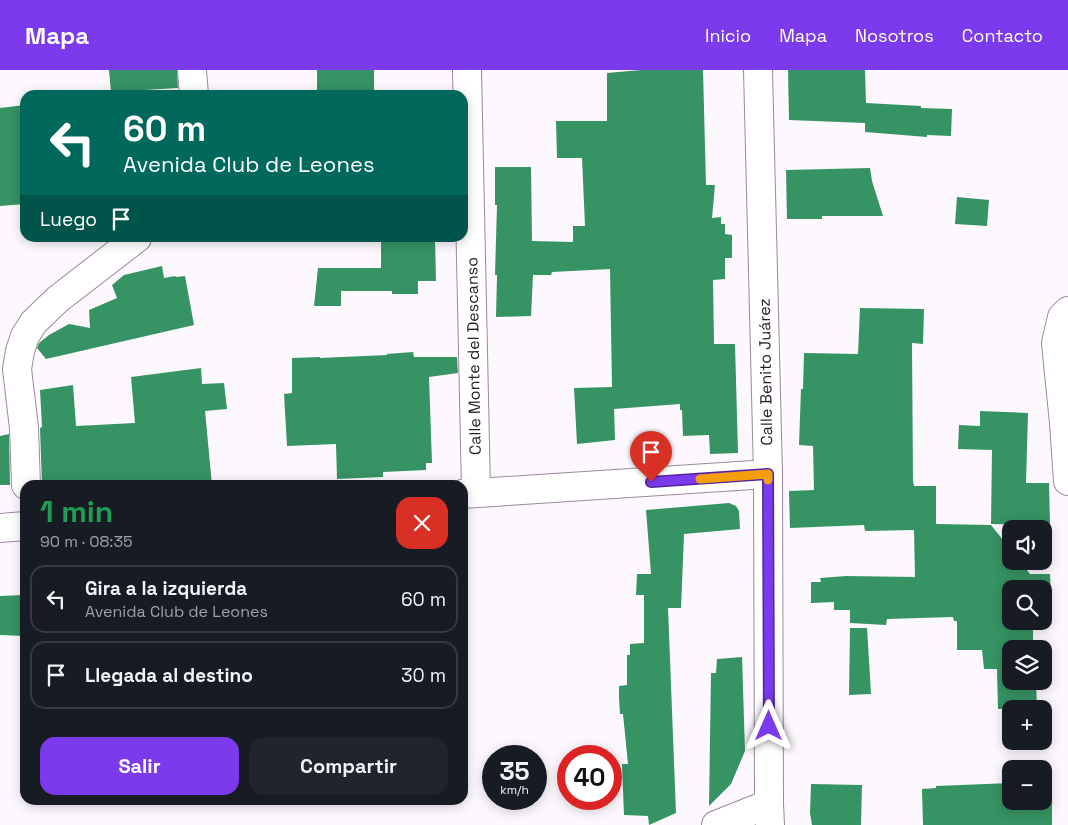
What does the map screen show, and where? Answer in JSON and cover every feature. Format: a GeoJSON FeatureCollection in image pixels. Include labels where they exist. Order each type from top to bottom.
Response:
{"type":"FeatureCollection","features":[{"type":"Feature","properties":{"kind":"street"},"geometry":{"type":"LineString","coordinates":[[192,70],[194,90]]}},
{"type":"Feature","properties":{"kind":"street","name":"Calle Monte del Descanso"},"geometry":{"type":"LineString","coordinates":[[467,70],[467,90]]}},
{"type":"Feature","properties":{"kind":"street","name":"Calle Benito Juárez"},"geometry":{"type":"LineString","coordinates":[[758,70],[768,474],[770,814]]}},
{"type":"Feature","properties":{"kind":"street"},"geometry":{"type":"LineString","coordinates":[[26,480],[24,428],[17,369],[25,336],[34,322],[58,299],[132,242]]}},
{"type":"Feature","properties":{"kind":"street","name":"Calle Monte del Descanso"},"geometry":{"type":"LineString","coordinates":[[468,242],[469,493]]}},
{"type":"Feature","properties":{"kind":"street"},"geometry":{"type":"LineString","coordinates":[[1068,311],[1062,317],[1056,343],[1068,481]]}},
{"type":"Feature","properties":{"kind":"street"},"geometry":{"type":"LineString","coordinates":[[469,493],[768,474]]}},
{"type":"Feature","properties":{"kind":"street"},"geometry":{"type":"LineString","coordinates":[[0,528],[20,526]]}},
{"type":"Feature","properties":{"kind":"street"},"geometry":{"type":"LineString","coordinates":[[716,825],[770,814]]}},
{"type":"Feature","properties":{"kind":"building"},"geometry":{"type":"Polygon","coordinates":[[[109,70],[177,70],[178,88],[111,90],[109,70]]]}},
{"type":"Feature","properties":{"kind":"building"},"geometry":{"type":"Polygon","coordinates":[[[317,70],[374,70],[374,90],[317,90],[317,70]]]}},
{"type":"Feature","properties":{"kind":"building"},"geometry":{"type":"Polygon","coordinates":[[[641,70],[703,70],[706,185],[715,185],[712,218],[721,217],[721,224],[725,224],[725,234],[732,235],[732,258],[725,258],[725,279],[713,280],[714,344],[735,344],[738,453],[710,454],[709,435],[683,436],[680,404],[614,409],[615,440],[577,444],[574,388],[612,387],[610,269],[552,272],[551,275],[533,275],[531,316],[496,317],[497,205],[495,205],[495,167],[531,167],[532,241],[573,242],[573,226],[585,226],[582,158],[557,158],[556,121],[607,121],[607,73],[641,70]]]}},
{"type":"Feature","properties":{"kind":"building"},"geometry":{"type":"Polygon","coordinates":[[[788,70],[865,70],[866,103],[952,109],[951,136],[927,135],[927,137],[865,132],[865,123],[789,120],[788,70]]]}},
{"type":"Feature","properties":{"kind":"building"},"geometry":{"type":"Polygon","coordinates":[[[20,106],[20,204],[0,206],[0,108],[20,106]]]}},
{"type":"Feature","properties":{"kind":"building"},"geometry":{"type":"Polygon","coordinates":[[[870,168],[883,216],[822,216],[822,219],[787,219],[786,170],[870,168]]]}},
{"type":"Feature","properties":{"kind":"building"},"geometry":{"type":"Polygon","coordinates":[[[957,197],[989,200],[987,226],[955,224],[957,197]]]}},
{"type":"Feature","properties":{"kind":"building"},"geometry":{"type":"Polygon","coordinates":[[[381,242],[435,242],[436,281],[418,281],[418,294],[392,294],[392,291],[341,291],[341,306],[314,306],[318,268],[381,268],[381,242]]]}},
{"type":"Feature","properties":{"kind":"building"},"geometry":{"type":"Polygon","coordinates":[[[162,266],[164,278],[185,276],[194,325],[46,359],[37,348],[39,343],[49,335],[69,324],[90,328],[89,310],[117,298],[112,285],[124,275],[162,266]]]}},
{"type":"Feature","properties":{"kind":"building"},"geometry":{"type":"Polygon","coordinates":[[[860,308],[924,309],[923,344],[912,343],[914,486],[936,486],[936,524],[991,525],[1002,539],[1002,570],[1027,570],[1030,574],[1050,574],[1050,580],[1002,580],[1002,630],[1033,630],[1033,640],[1002,640],[1002,690],[1036,690],[1037,700],[1002,700],[1002,709],[998,709],[997,669],[984,669],[982,650],[957,650],[957,621],[954,621],[953,617],[887,619],[886,625],[850,623],[850,610],[834,610],[834,602],[811,603],[811,582],[821,582],[820,578],[846,576],[915,577],[914,530],[865,531],[864,525],[790,528],[789,491],[814,490],[813,446],[799,445],[804,353],[858,354],[860,308]]]}},
{"type":"Feature","properties":{"kind":"building"},"geometry":{"type":"Polygon","coordinates":[[[413,352],[414,357],[457,357],[458,373],[429,377],[432,463],[426,463],[426,470],[383,472],[383,477],[337,479],[336,444],[287,446],[284,394],[292,393],[292,358],[387,355],[413,352]]]}},
{"type":"Feature","properties":{"kind":"building"},"geometry":{"type":"Polygon","coordinates":[[[201,368],[202,384],[224,383],[227,409],[205,411],[212,480],[42,480],[40,390],[73,385],[76,426],[135,423],[131,377],[201,368]]]}},
{"type":"Feature","properties":{"kind":"building"},"geometry":{"type":"Polygon","coordinates":[[[980,411],[1028,413],[1026,483],[1049,483],[1050,520],[1002,520],[1002,524],[991,524],[992,450],[958,449],[959,425],[980,426],[980,411]]]}},
{"type":"Feature","properties":{"kind":"building"},"geometry":{"type":"Polygon","coordinates":[[[9,434],[10,485],[0,485],[0,436],[9,434]]]}},
{"type":"Feature","properties":{"kind":"building"},"geometry":{"type":"Polygon","coordinates":[[[729,503],[736,506],[739,511],[740,529],[684,534],[681,608],[668,608],[676,813],[649,825],[648,816],[624,815],[622,764],[628,764],[623,714],[620,714],[619,698],[619,686],[627,685],[627,655],[630,655],[630,644],[644,643],[644,595],[636,595],[637,574],[651,574],[646,510],[729,503]]]}},
{"type":"Feature","properties":{"kind":"building"},"geometry":{"type":"Polygon","coordinates":[[[20,595],[20,636],[0,635],[0,596],[20,595]]]}},
{"type":"Feature","properties":{"kind":"building"},"geometry":{"type":"Polygon","coordinates":[[[850,628],[867,628],[871,694],[849,695],[850,628]]]}},
{"type":"Feature","properties":{"kind":"building"},"geometry":{"type":"Polygon","coordinates":[[[742,657],[745,751],[731,784],[709,806],[711,673],[716,673],[717,659],[742,657]]]}},
{"type":"Feature","properties":{"kind":"building"},"geometry":{"type":"Polygon","coordinates":[[[1002,783],[1002,810],[1052,810],[1052,825],[923,825],[922,789],[936,788],[936,786],[1002,783]]]}},
{"type":"Feature","properties":{"kind":"building"},"geometry":{"type":"Polygon","coordinates":[[[811,784],[862,785],[861,825],[812,825],[810,813],[811,784]]]}},
{"type":"Feature","properties":{"kind":"slow traffic"},"geometry":{"type":"LineString","coordinates":[[700,479],[768,474],[768,480]]}},
{"type":"Feature","properties":{"kind":"route"},"geometry":{"type":"LineString","coordinates":[[651,482],[768,474],[769,726]]}}]}
